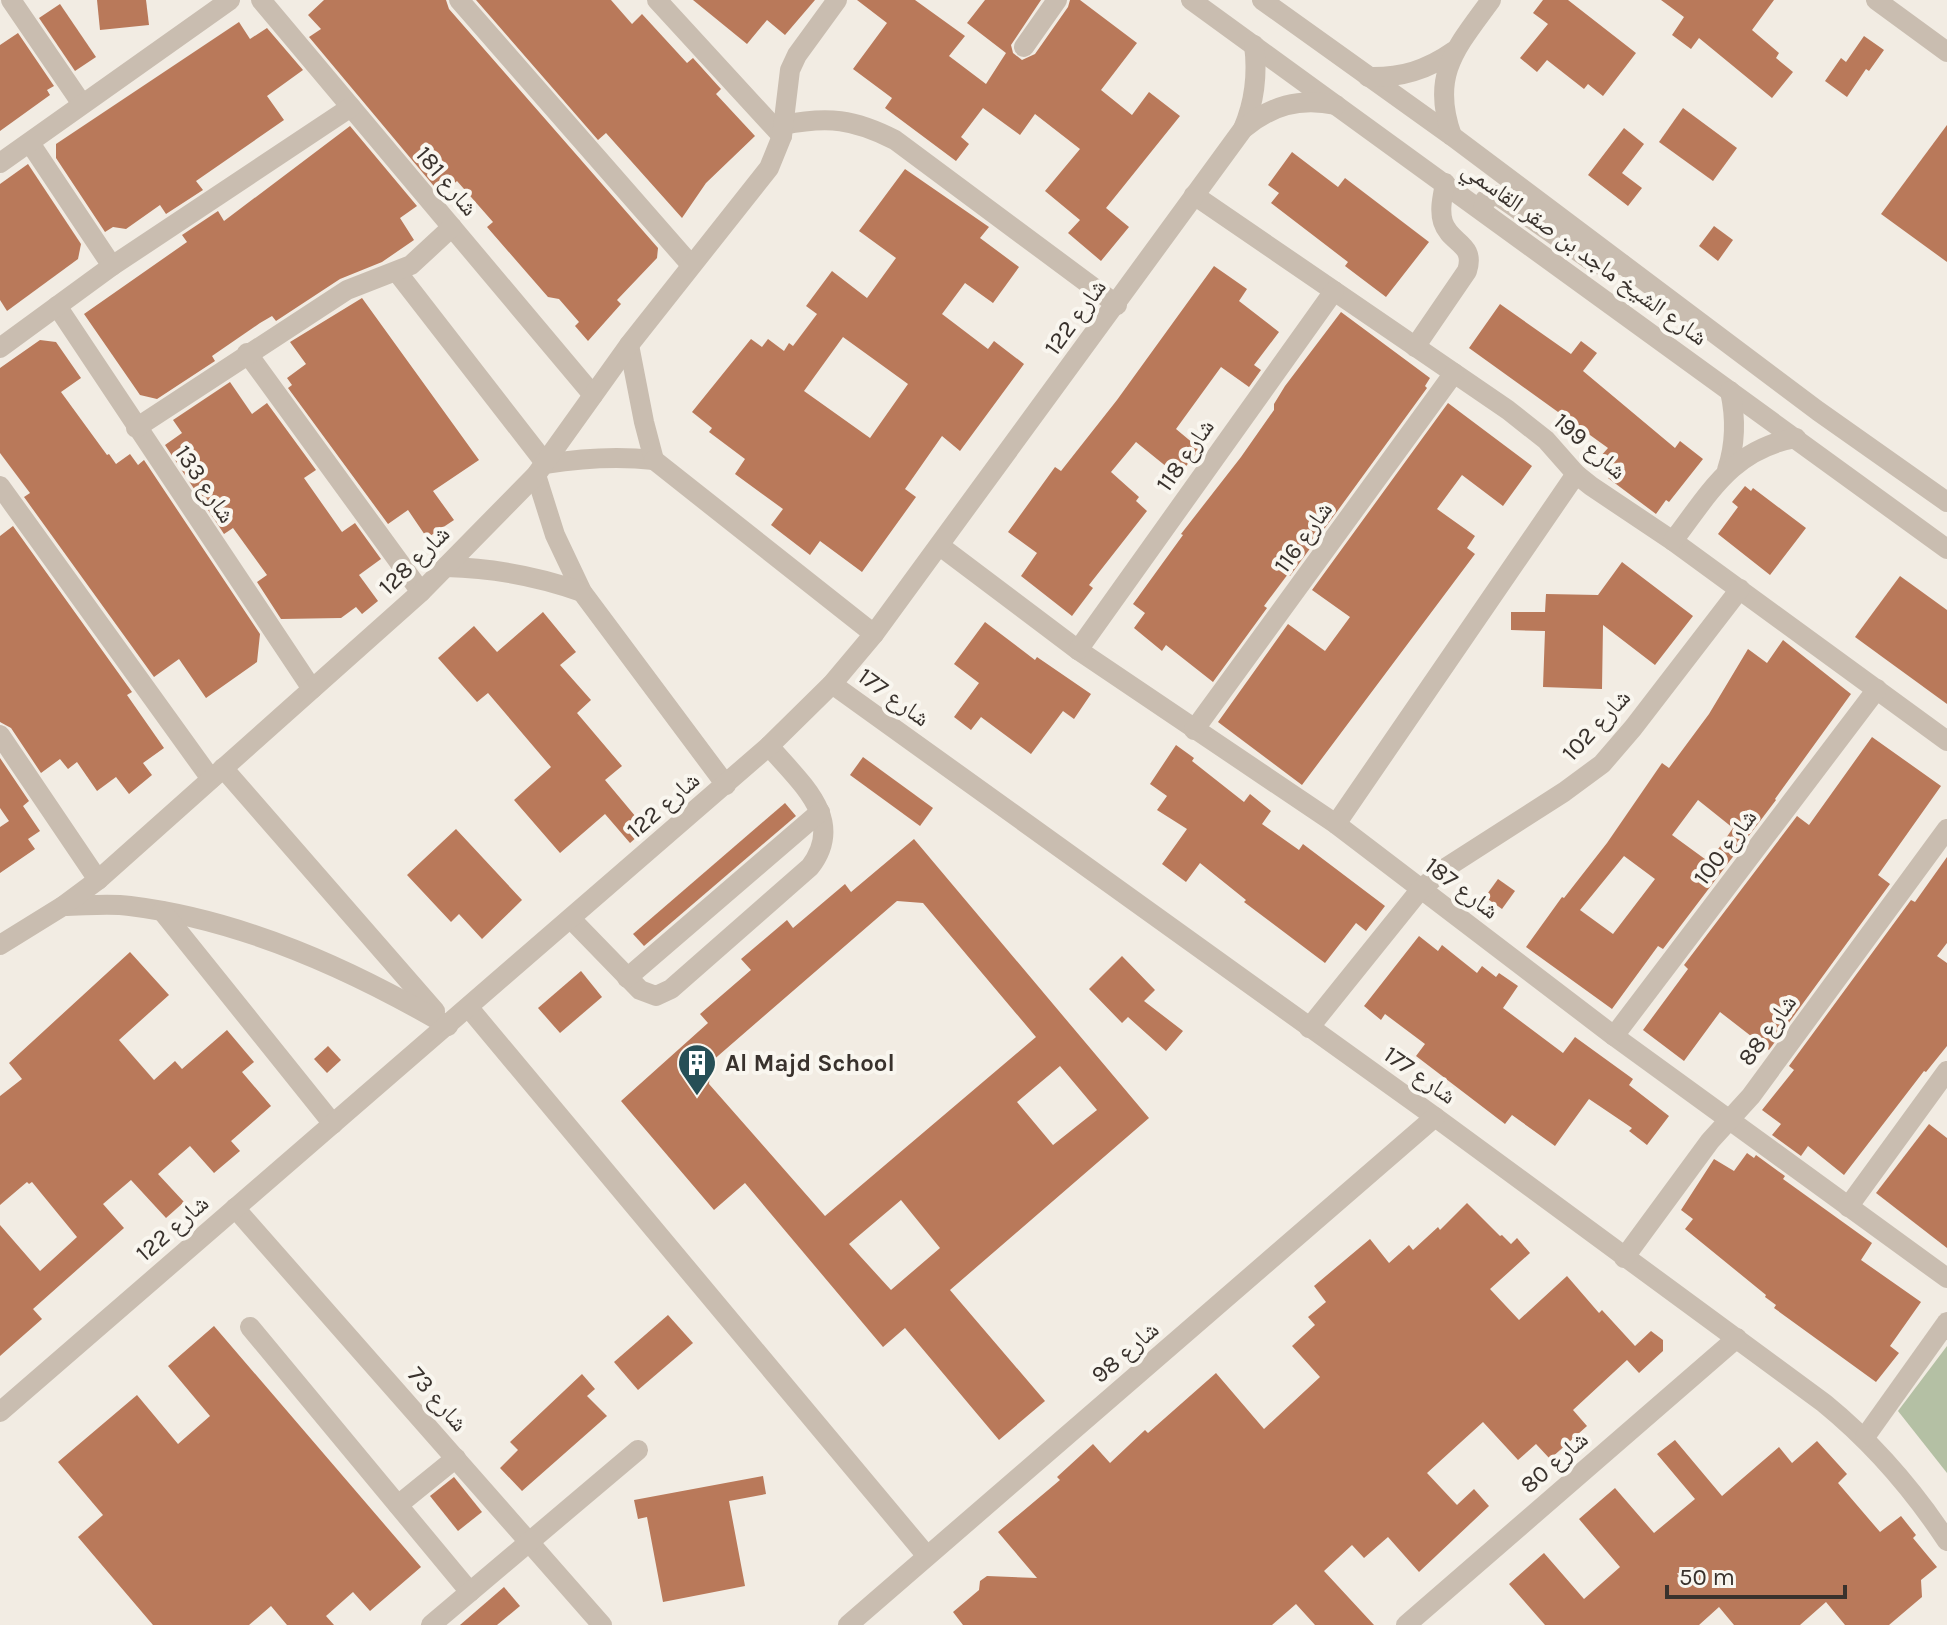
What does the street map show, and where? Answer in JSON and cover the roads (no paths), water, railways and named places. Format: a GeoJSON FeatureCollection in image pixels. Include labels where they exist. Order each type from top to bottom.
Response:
{"type":"FeatureCollection","features":[{"type":"Feature","properties":{"kind":"street"},"geometry":{"type":"LineString","coordinates":[[11,0],[82,104]]}},
{"type":"Feature","properties":{"kind":"street"},"geometry":{"type":"LineString","coordinates":[[0,163],[230,0]]}},
{"type":"Feature","properties":{"kind":"street"},"geometry":{"type":"LineString","coordinates":[[459,0],[691,265]]}},
{"type":"Feature","properties":{"kind":"street"},"geometry":{"type":"LineString","coordinates":[[657,0],[782,130],[812,119],[841,119],[869,127],[895,140],[1117,305]]}},
{"type":"Feature","properties":{"kind":"street","name":"شارع 128"},"geometry":{"type":"LineString","coordinates":[[0,945],[98,880],[421,592],[541,470],[629,345],[769,168],[782,130],[790,70],[797,55],[837,0]]}},
{"type":"Feature","properties":{"kind":"street"},"geometry":{"type":"LineString","coordinates":[[1024,47],[1057,0]]}},
{"type":"Feature","properties":{"kind":"street","name":"شارع الشيخ ماجد بن صقر القاسمي"},"geometry":{"type":"LineString","coordinates":[[1191,0],[1947,549]]}},
{"type":"Feature","properties":{"kind":"street","name":"شارع الشيخ ماجد بن صقر القاسمي"},"geometry":{"type":"LineString","coordinates":[[1262,0],[1452,136],[1818,411],[1947,502]]}},
{"type":"Feature","properties":{"kind":"street"},"geometry":{"type":"LineString","coordinates":[[1452,136],[1443,93],[1448,65],[1454,51],[1491,0]]}},
{"type":"Feature","properties":{"kind":"street"},"geometry":{"type":"LineString","coordinates":[[1876,0],[1947,52]]}},
{"type":"Feature","properties":{"kind":"street","name":"شارع 181"},"geometry":{"type":"LineString","coordinates":[[272,4],[351,107],[593,395]]}},
{"type":"Feature","properties":{"kind":"street","name":"شارع 122"},"geometry":{"type":"LineString","coordinates":[[1243,129],[1256,88],[1254,45]]}},
{"type":"Feature","properties":{"kind":"street"},"geometry":{"type":"LineString","coordinates":[[1368,77],[1383,78],[1413,72],[1454,51]]}},
{"type":"Feature","properties":{"kind":"street","name":"شارع 122"},"geometry":{"type":"LineString","coordinates":[[0,1412],[769,746],[832,684],[874,634],[1243,129],[1263,114],[1286,104],[1311,101],[1336,105]]}},
{"type":"Feature","properties":{"kind":"street"},"geometry":{"type":"LineString","coordinates":[[0,348],[112,266],[351,107]]}},
{"type":"Feature","properties":{"kind":"street"},"geometry":{"type":"LineString","coordinates":[[30,143],[112,266]]}},
{"type":"Feature","properties":{"kind":"street"},"geometry":{"type":"LineString","coordinates":[[1415,347],[1470,262],[1468,253],[1443,224],[1441,205],[1445,183]]}},
{"type":"Feature","properties":{"kind":"street","name":"شارع 199"},"geometry":{"type":"LineString","coordinates":[[1194,195],[1454,373],[1546,440],[1576,474],[1740,589],[1947,741]]}},
{"type":"Feature","properties":{"kind":"street"},"geometry":{"type":"LineString","coordinates":[[1483,211],[1485,200],[1495,195],[1596,264],[1622,264]]}},
{"type":"Feature","properties":{"kind":"street"},"geometry":{"type":"LineString","coordinates":[[136,428],[347,290],[397,272],[422,256],[452,227]]}},
{"type":"Feature","properties":{"kind":"street"},"geometry":{"type":"LineString","coordinates":[[397,272],[541,470],[555,535],[582,592],[726,785]]}},
{"type":"Feature","properties":{"kind":"street","name":"شارع 118"},"geometry":{"type":"LineString","coordinates":[[1078,650],[1334,291]]}},
{"type":"Feature","properties":{"kind":"street","name":"شارع 133"},"geometry":{"type":"LineString","coordinates":[[57,306],[312,689]]}},
{"type":"Feature","properties":{"kind":"street"},"geometry":{"type":"LineString","coordinates":[[629,345],[654,460]]}},
{"type":"Feature","properties":{"kind":"street"},"geometry":{"type":"LineString","coordinates":[[247,353],[421,592]]}},
{"type":"Feature","properties":{"kind":"street","name":"شارع 116"},"geometry":{"type":"LineString","coordinates":[[1194,730],[1454,373]]}},
{"type":"Feature","properties":{"kind":"street"},"geometry":{"type":"LineString","coordinates":[[1727,470],[1735,439],[1730,391]]}},
{"type":"Feature","properties":{"kind":"street"},"geometry":{"type":"LineString","coordinates":[[1673,541],[1727,470],[1767,446],[1796,438]]}},
{"type":"Feature","properties":{"kind":"street"},"geometry":{"type":"LineString","coordinates":[[541,470],[594,457],[654,460],[874,634]]}},
{"type":"Feature","properties":{"kind":"street"},"geometry":{"type":"LineString","coordinates":[[1336,824],[1576,474]]}},
{"type":"Feature","properties":{"kind":"street"},"geometry":{"type":"LineString","coordinates":[[0,486],[217,774],[448,1026]]}},
{"type":"Feature","properties":{"kind":"street","name":"شارع 187"},"geometry":{"type":"LineString","coordinates":[[940,546],[1078,650],[1336,824],[1614,1036],[1947,1278]]}},
{"type":"Feature","properties":{"kind":"street"},"geometry":{"type":"LineString","coordinates":[[446,567],[515,572],[582,592]]}},
{"type":"Feature","properties":{"kind":"street","name":"شارع 102"},"geometry":{"type":"LineString","coordinates":[[1309,1028],[1420,890],[1444,869],[1602,764],[1740,589]]}},
{"type":"Feature","properties":{"kind":"street","name":"شارع 177"},"geometry":{"type":"LineString","coordinates":[[832,684],[1737,1338],[1865,1437],[1908,1486],[1947,1541]]}},
{"type":"Feature","properties":{"kind":"street","name":"شارع 100"},"geometry":{"type":"LineString","coordinates":[[1614,1036],[1877,689]]}},
{"type":"Feature","properties":{"kind":"street"},"geometry":{"type":"LineString","coordinates":[[0,735],[98,880]]}},
{"type":"Feature","properties":{"kind":"street"},"geometry":{"type":"LineString","coordinates":[[571,919],[647,995],[656,996],[671,989],[819,856],[824,841],[820,812],[769,746]]}},
{"type":"Feature","properties":{"kind":"street"},"geometry":{"type":"LineString","coordinates":[[627,978],[820,812]]}},
{"type":"Feature","properties":{"kind":"street","name":"شارع 88"},"geometry":{"type":"LineString","coordinates":[[1624,1258],[1727,1119],[1751,1096],[1947,829]]}},
{"type":"Feature","properties":{"kind":"street"},"geometry":{"type":"LineString","coordinates":[[63,906],[127,906],[222,926],[339,968],[395,995],[448,1026]]}},
{"type":"Feature","properties":{"kind":"street"},"geometry":{"type":"LineString","coordinates":[[162,911],[333,1124]]}},
{"type":"Feature","properties":{"kind":"street"},"geometry":{"type":"LineString","coordinates":[[469,1008],[927,1556]]}},
{"type":"Feature","properties":{"kind":"street"},"geometry":{"type":"LineString","coordinates":[[1848,1207],[1947,1071]]}},
{"type":"Feature","properties":{"kind":"street","name":"شارع 98"},"geometry":{"type":"LineString","coordinates":[[848,1625],[873,1617],[927,1556],[1435,1117]]}},
{"type":"Feature","properties":{"kind":"street","name":"شارع 73"},"geometry":{"type":"LineString","coordinates":[[235,1208],[602,1625]]}},
{"type":"Feature","properties":{"kind":"street"},"geometry":{"type":"LineString","coordinates":[[1865,1437],[1947,1322]]}},
{"type":"Feature","properties":{"kind":"street"},"geometry":{"type":"LineString","coordinates":[[250,1327],[470,1592]]}},
{"type":"Feature","properties":{"kind":"street","name":"شارع 80"},"geometry":{"type":"LineString","coordinates":[[1406,1625],[1737,1338]]}},
{"type":"Feature","properties":{"kind":"street"},"geometry":{"type":"LineString","coordinates":[[431,1625],[638,1450]]}},
{"type":"Feature","properties":{"kind":"street"},"geometry":{"type":"LineString","coordinates":[[398,1505],[456,1458]]}},
{"type":"Feature","properties":{"kind":"place","name":"Al Majd School"},"geometry":{"type":"Point","coordinates":[697,1097]}}]}
